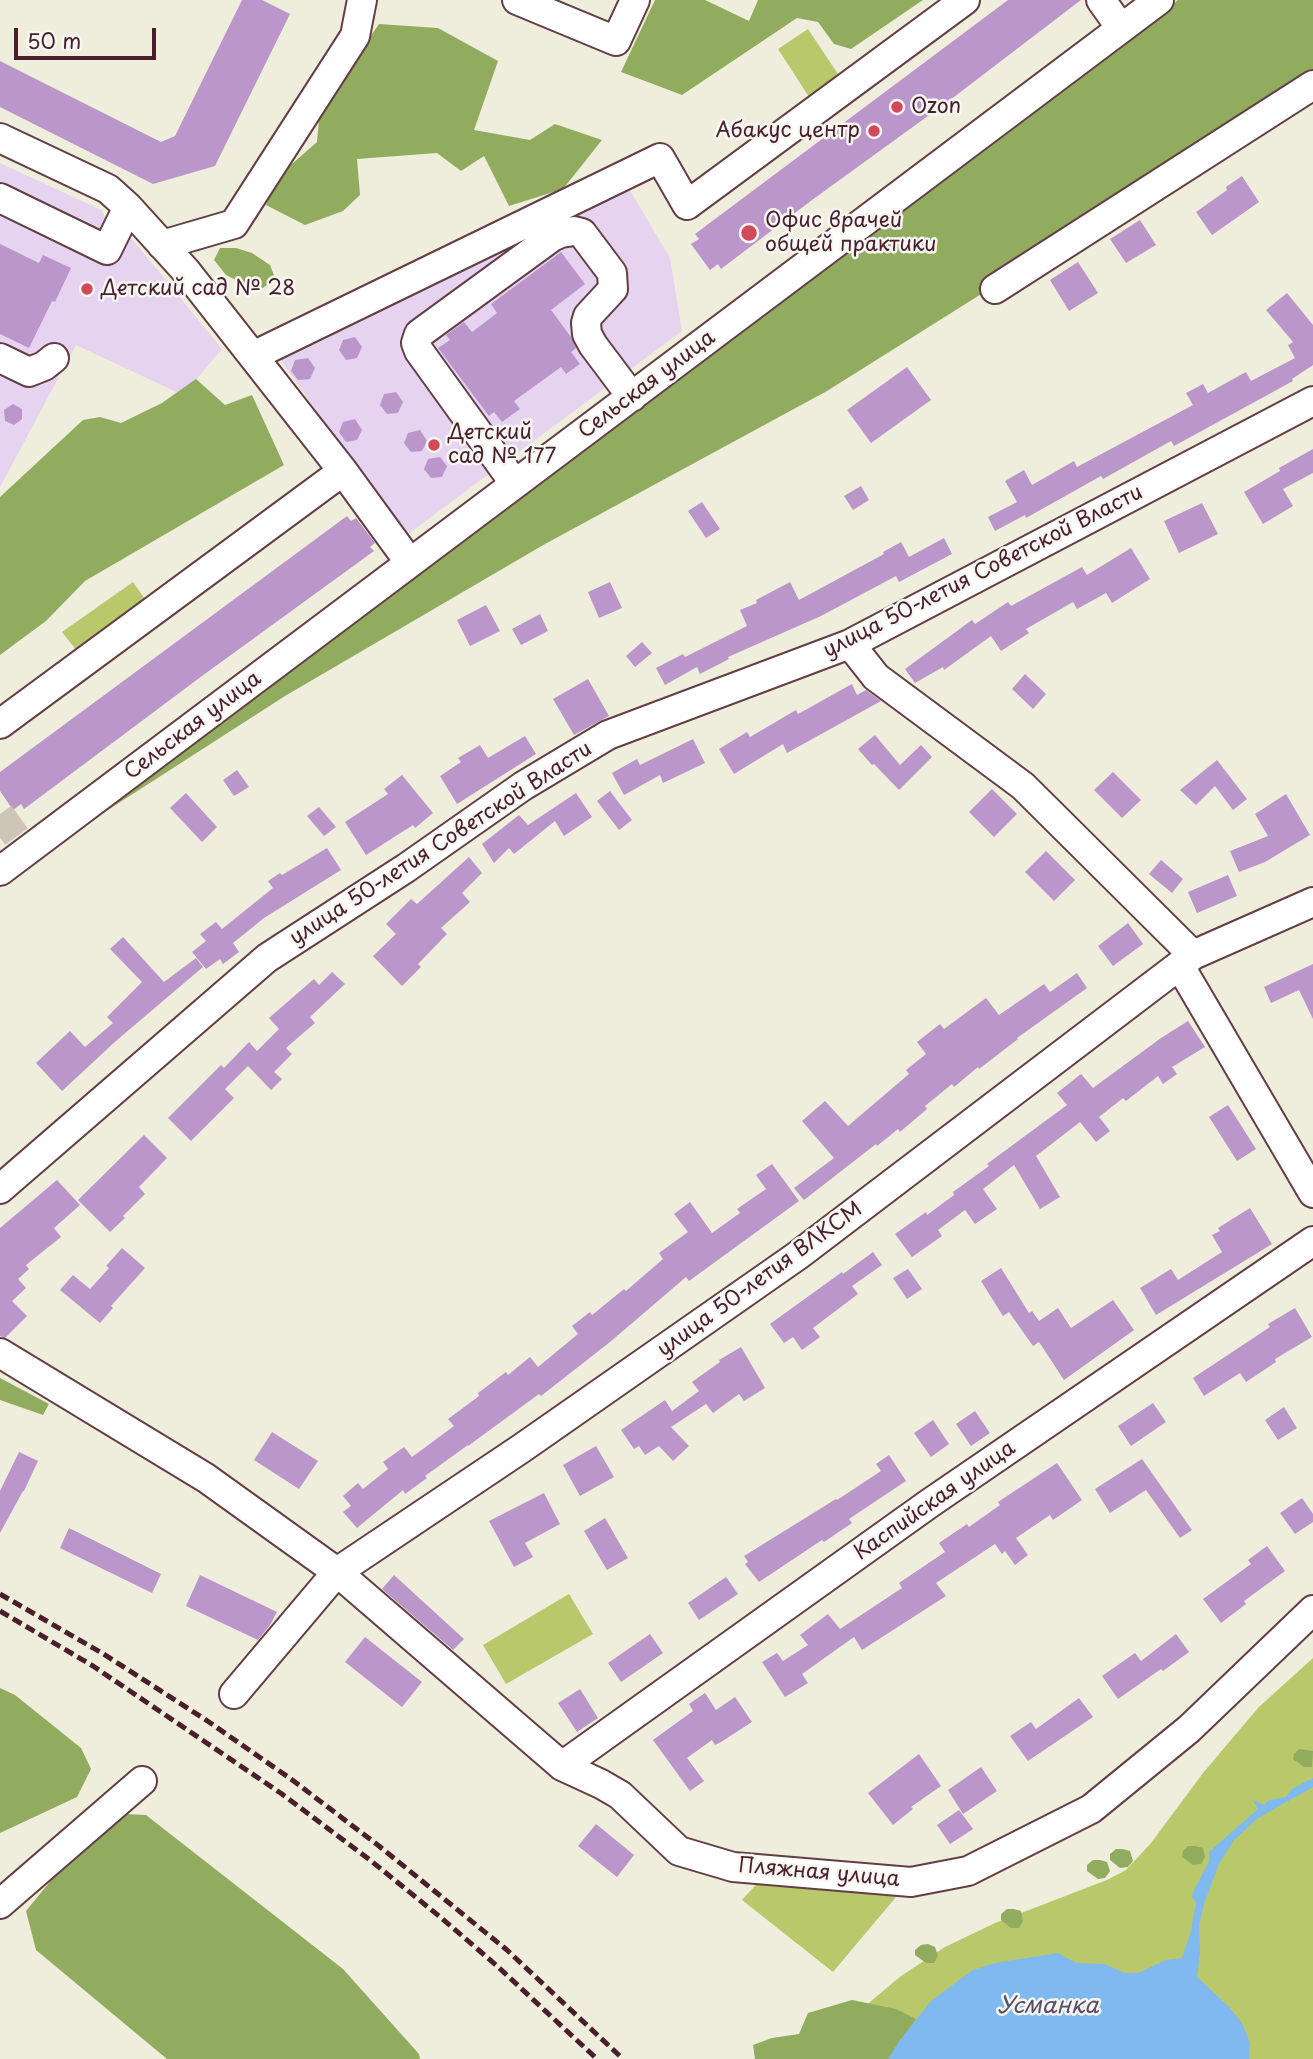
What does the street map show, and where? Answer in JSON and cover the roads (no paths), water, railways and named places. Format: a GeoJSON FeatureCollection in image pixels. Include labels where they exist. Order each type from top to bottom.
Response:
{"type":"FeatureCollection","features":[{"type":"Feature","properties":{"kind":"street"},"geometry":{"type":"LineString","coordinates":[[162,245],[234,224],[355,36],[362,0]]}},
{"type":"Feature","properties":{"kind":"street"},"geometry":{"type":"LineString","coordinates":[[517,0],[616,40],[635,0]]}},
{"type":"Feature","properties":{"kind":"street"},"geometry":{"type":"LineString","coordinates":[[253,356],[660,158],[687,205],[965,0]]}},
{"type":"Feature","properties":{"kind":"street"},"geometry":{"type":"LineString","coordinates":[[1101,0],[1121,28]]}},
{"type":"Feature","properties":{"kind":"street","name":"Сельская улица"},"geometry":{"type":"LineString","coordinates":[[0,871],[1159,0]]}},
{"type":"Feature","properties":{"kind":"street"},"geometry":{"type":"LineString","coordinates":[[995,289],[1313,85]]}},
{"type":"Feature","properties":{"kind":"street"},"geometry":{"type":"LineString","coordinates":[[0,138],[108,189],[128,207],[186,271],[343,471],[410,563]]}},
{"type":"Feature","properties":{"kind":"street"},"geometry":{"type":"LineString","coordinates":[[0,198],[107,250],[128,207]]}},
{"type":"Feature","properties":{"kind":"street"},"geometry":{"type":"LineString","coordinates":[[515,484],[416,344],[419,334],[552,237],[574,231],[582,233],[612,273],[613,289],[588,316],[587,334],[632,397]]}},
{"type":"Feature","properties":{"kind":"street"},"geometry":{"type":"LineString","coordinates":[[0,358],[29,372],[54,358]]}},
{"type":"Feature","properties":{"kind":"street","name":"улица 50-летия Советской Власти"},"geometry":{"type":"LineString","coordinates":[[0,1189],[267,958],[406,868],[523,786],[608,735],[850,645],[1313,401]]}},
{"type":"Feature","properties":{"kind":"street"},"geometry":{"type":"LineString","coordinates":[[0,724],[343,471]]}},
{"type":"Feature","properties":{"kind":"street"},"geometry":{"type":"LineString","coordinates":[[850,645],[876,677],[1023,786],[1187,960],[1313,1193]]}},
{"type":"Feature","properties":{"kind":"street","name":"улица 50-летия ВЛКСМ"},"geometry":{"type":"LineString","coordinates":[[234,1694],[337,1572],[522,1448],[797,1256],[1187,960],[1313,902]]}},
{"type":"Feature","properties":{"kind":"street","name":"Каспийская улица"},"geometry":{"type":"LineString","coordinates":[[562,1766],[930,1503],[1313,1241]]}},
{"type":"Feature","properties":{"kind":"street","name":"Пляжная улица"},"geometry":{"type":"LineString","coordinates":[[0,1353],[206,1478],[337,1572],[562,1766],[620,1795],[679,1851],[733,1867],[911,1882],[968,1871],[1091,1809],[1189,1729],[1313,1610]]}},
{"type":"Feature","properties":{"kind":"street"},"geometry":{"type":"LineString","coordinates":[[0,1903],[142,1781]]}},
{"type":"Feature","properties":{"kind":"water","name":"Усманка"},"geometry":{"type":"Polygon","coordinates":[[[1313,1778],[1313,1787],[1258,1818],[1234,1840],[1219,1864],[1199,1925],[1197,1977],[1242,2023],[1250,2043],[1249,2059],[888,2059],[931,2001],[973,1970],[995,1963],[1058,1953],[1076,1963],[1104,1964],[1125,1973],[1138,1973],[1166,1960],[1182,1958],[1191,1931],[1196,1902],[1192,1897],[1193,1892],[1209,1862],[1209,1852],[1258,1809],[1253,1800],[1264,1805],[1269,1800],[1286,1797],[1292,1789],[1313,1778]]]}},
{"type":"Feature","properties":{"kind":"tunnel"},"geometry":{"type":"LineString","coordinates":[[0,814],[27,851]]}},
{"type":"Feature","properties":{"kind":"railway"},"geometry":{"type":"LineString","coordinates":[[0,1594],[102,1653],[291,1779],[507,1950],[623,2059]]}},
{"type":"Feature","properties":{"kind":"railway"},"geometry":{"type":"LineString","coordinates":[[0,1611],[93,1666],[282,1794],[370,1860],[496,1965],[597,2059]]}},
{"type":"Feature","properties":{"kind":"place","name":"Ozon"},"geometry":{"type":"Point","coordinates":[897,107]}},
{"type":"Feature","properties":{"kind":"place","name":"Абакус центр"},"geometry":{"type":"Point","coordinates":[874,131]}},
{"type":"Feature","properties":{"kind":"place","name":"Офис врачей общей практики"},"geometry":{"type":"Point","coordinates":[749,233]}},
{"type":"Feature","properties":{"kind":"place","name":"Детский сад № 28"},"geometry":{"type":"Point","coordinates":[87,289]}},
{"type":"Feature","properties":{"kind":"place","name":"Детский сад № 177"},"geometry":{"type":"Point","coordinates":[434,445]}}]}
